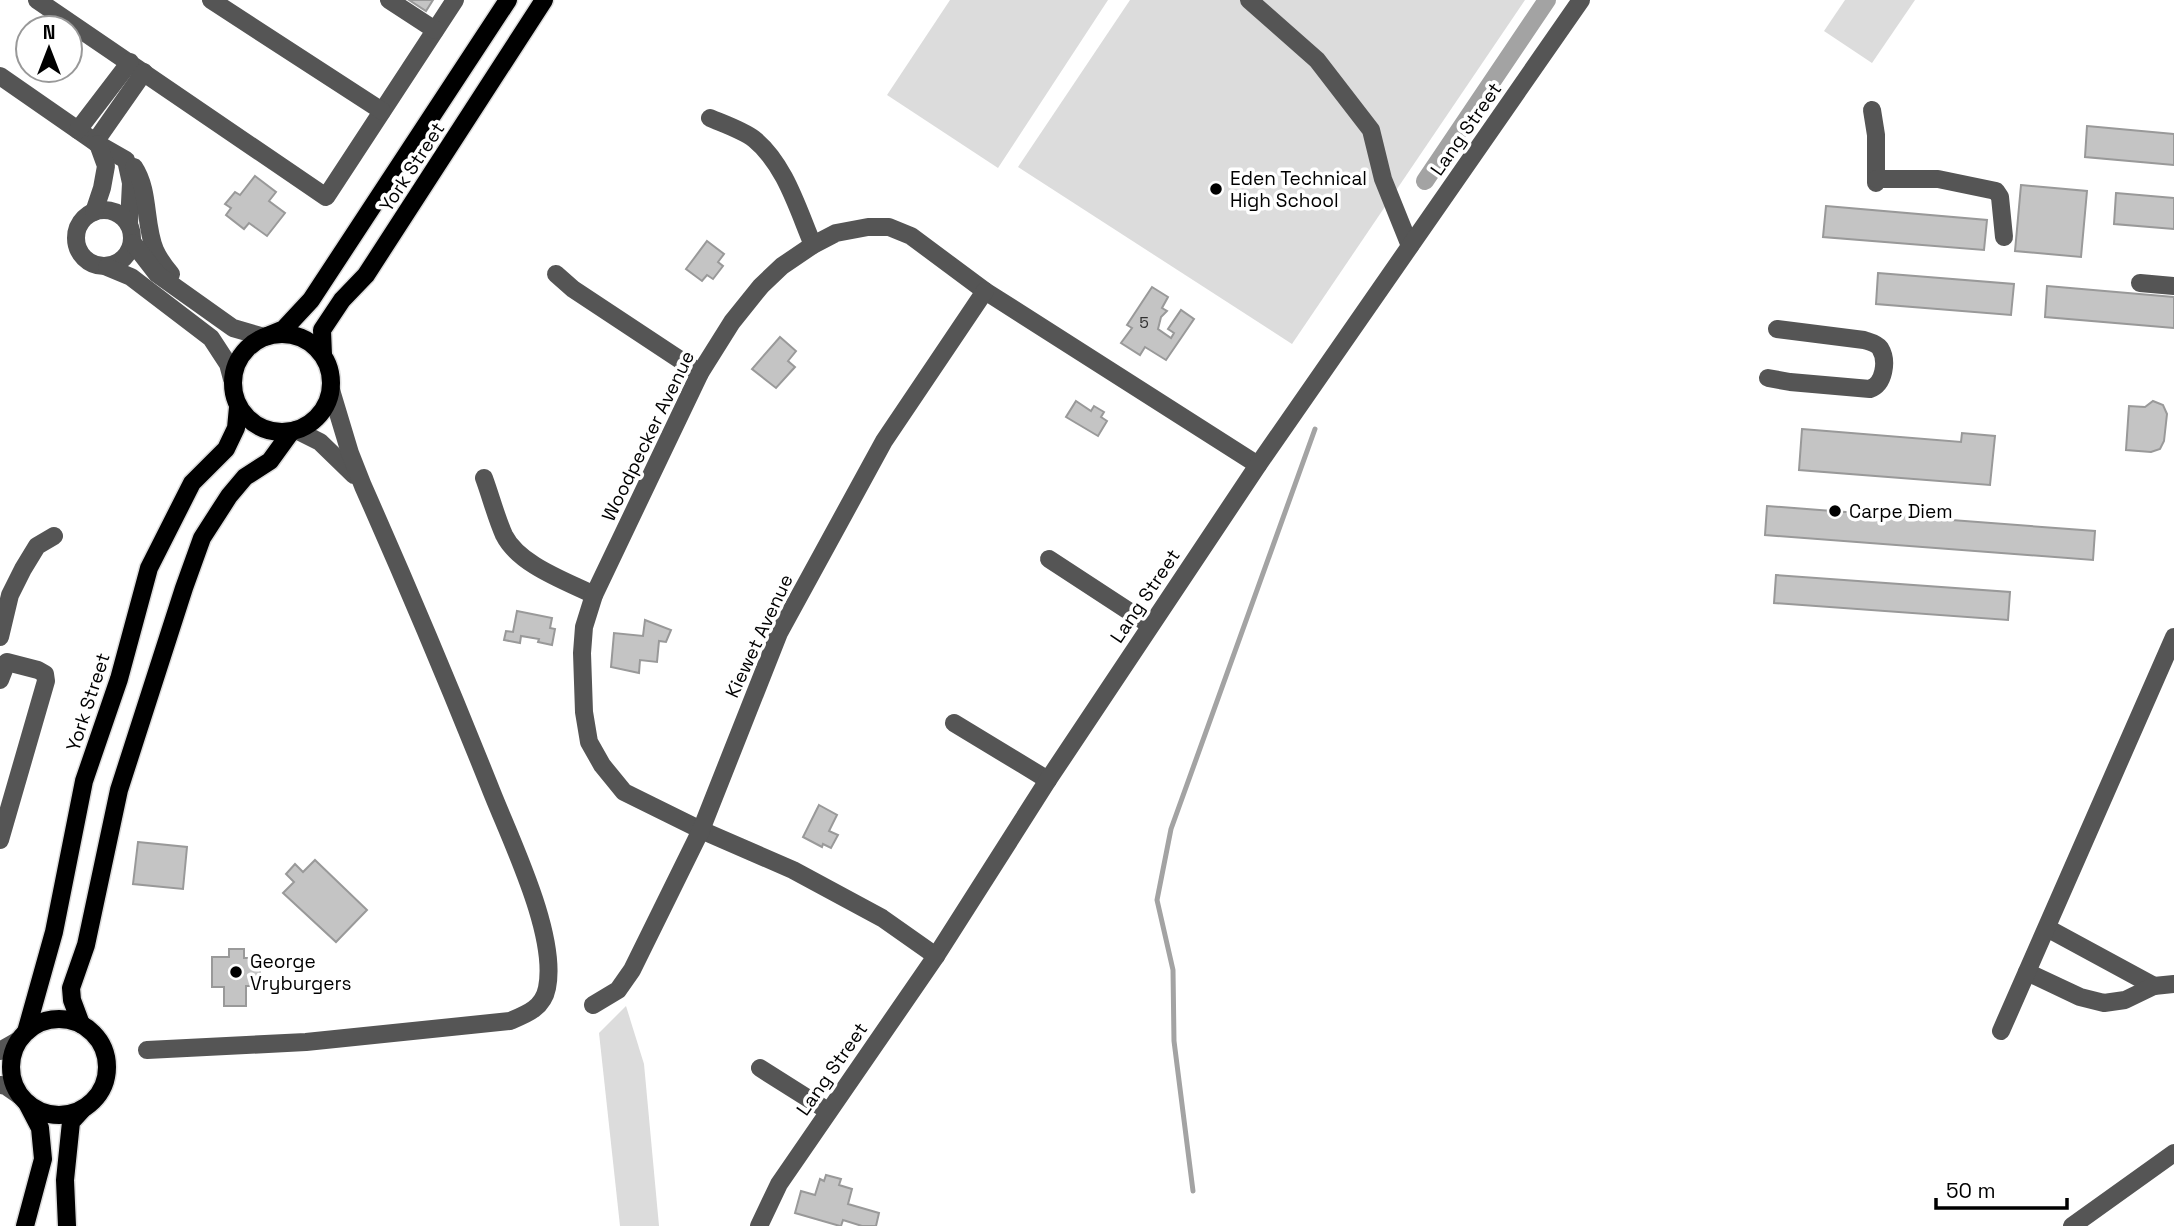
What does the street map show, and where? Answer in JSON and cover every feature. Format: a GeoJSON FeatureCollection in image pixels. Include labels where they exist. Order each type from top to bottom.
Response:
{"type":"FeatureCollection","features":[{"type":"Feature","properties":{"kind":"main road","name":"York Street"},"geometry":{"type":"LineString","coordinates":[[25,1226],[43,1159],[40,1128],[14,1085],[11,1062],[23,1036],[54,932],[84,781],[119,679],[149,568],[192,483],[226,449],[236,428],[238,407],[232,379],[239,358],[254,342],[284,329],[311,300],[508,0]]}},
{"type":"Feature","properties":{"kind":"main road","name":"York Street"},"geometry":{"type":"LineString","coordinates":[[331,390],[331,378],[323,355],[322,330],[342,300],[373,265],[544,0]]}},
{"type":"Feature","properties":{"kind":"main road"},"geometry":{"type":"LineString","coordinates":[[266,336],[298,336],[316,347],[323,355]]}},
{"type":"Feature","properties":{"kind":"main road"},"geometry":{"type":"LineString","coordinates":[[238,407],[260,428],[280,432],[293,431],[315,420],[323,411],[331,390]]}},
{"type":"Feature","properties":{"kind":"main road"},"geometry":{"type":"LineString","coordinates":[[81,1024],[72,1000],[71,988],[86,945],[119,790],[184,588],[202,538],[229,496],[245,477],[270,461],[293,431]]}},
{"type":"Feature","properties":{"kind":"main road"},"geometry":{"type":"LineString","coordinates":[[23,1036],[47,1021],[70,1020],[81,1024],[98,1040],[107,1061],[104,1084],[99,1094],[72,1122],[65,1180],[67,1226]]}},
{"type":"Feature","properties":{"kind":"main road"},"geometry":{"type":"LineString","coordinates":[[23,1099],[37,1110],[59,1115],[82,1110]]}},
{"type":"Feature","properties":{"kind":"street"},"geometry":{"type":"LineString","coordinates":[[37,0],[326,197],[455,0]]}},
{"type":"Feature","properties":{"kind":"street"},"geometry":{"type":"LineString","coordinates":[[212,0],[382,111]]}},
{"type":"Feature","properties":{"kind":"street"},"geometry":{"type":"LineString","coordinates":[[389,0],[435,30]]}},
{"type":"Feature","properties":{"kind":"street"},"geometry":{"type":"LineString","coordinates":[[1249,0],[1317,60],[1371,131],[1383,178],[1409,246]]}},
{"type":"Feature","properties":{"kind":"street","name":"Lang Street"},"geometry":{"type":"LineString","coordinates":[[759,1226],[779,1184],[936,956],[1150,625],[1581,0]]}},
{"type":"Feature","properties":{"kind":"street"},"geometry":{"type":"LineString","coordinates":[[78,130],[137,67]]}},
{"type":"Feature","properties":{"kind":"street"},"geometry":{"type":"LineString","coordinates":[[96,143],[137,67]]}},
{"type":"Feature","properties":{"kind":"street"},"geometry":{"type":"LineString","coordinates":[[0,76],[136,169],[154,249],[162,264],[193,300]]}},
{"type":"Feature","properties":{"kind":"street"},"geometry":{"type":"LineString","coordinates":[[1872,110],[1876,135],[1876,181],[1938,179],[1996,191],[2000,197],[2004,237]]}},
{"type":"Feature","properties":{"kind":"street"},"geometry":{"type":"LineString","coordinates":[[710,118],[752,138],[764,149],[785,181],[813,245]]}},
{"type":"Feature","properties":{"kind":"street"},"geometry":{"type":"LineString","coordinates":[[94,212],[106,166],[96,143]]}},
{"type":"Feature","properties":{"kind":"street"},"geometry":{"type":"LineString","coordinates":[[107,267],[124,260],[133,243],[129,223],[131,183],[126,160]]}},
{"type":"Feature","properties":{"kind":"street"},"geometry":{"type":"LineString","coordinates":[[129,223],[113,211],[94,212],[80,224],[76,241],[83,257],[90,263],[131,277],[211,338],[228,364],[232,379]]}},
{"type":"Feature","properties":{"kind":"street","name":"Woodpecker Avenue"},"geometry":{"type":"LineString","coordinates":[[936,956],[882,918],[804,876],[624,792],[602,765],[589,743],[581,679],[584,627],[594,595],[700,373],[732,322],[761,286],[782,266],[813,245],[836,233],[889,227],[911,236],[985,291],[1258,465]]}},
{"type":"Feature","properties":{"kind":"street"},"geometry":{"type":"LineString","coordinates":[[133,243],[157,274],[233,328],[266,336]]}},
{"type":"Feature","properties":{"kind":"street"},"geometry":{"type":"LineString","coordinates":[[556,274],[573,289],[700,373]]}},
{"type":"Feature","properties":{"kind":"street"},"geometry":{"type":"LineString","coordinates":[[2140,283],[2174,286]]}},
{"type":"Feature","properties":{"kind":"street","name":"Kiewet Avenue"},"geometry":{"type":"LineString","coordinates":[[593,1005],[618,990],[632,970],[701,830],[779,633],[884,441],[985,291]]}},
{"type":"Feature","properties":{"kind":"street"},"geometry":{"type":"LineString","coordinates":[[1768,378],[1870,389],[1876,387],[1883,375],[1881,349],[1875,344],[1864,340],[1777,329]]}},
{"type":"Feature","properties":{"kind":"street"},"geometry":{"type":"LineString","coordinates":[[146,1050],[306,1042],[510,1021],[530,1013],[540,1005],[547,989],[549,964],[538,909],[455,699],[363,486],[331,390]]}},
{"type":"Feature","properties":{"kind":"street"},"geometry":{"type":"LineString","coordinates":[[293,431],[320,442],[363,486]]}},
{"type":"Feature","properties":{"kind":"street"},"geometry":{"type":"LineString","coordinates":[[484,478],[505,537],[516,551],[530,562],[594,595]]}},
{"type":"Feature","properties":{"kind":"street"},"geometry":{"type":"LineString","coordinates":[[0,637],[10,594],[23,569],[37,546],[54,536]]}},
{"type":"Feature","properties":{"kind":"street"},"geometry":{"type":"LineString","coordinates":[[1049,559],[1150,625]]}},
{"type":"Feature","properties":{"kind":"street"},"geometry":{"type":"LineString","coordinates":[[2001,1031],[2174,637]]}},
{"type":"Feature","properties":{"kind":"street"},"geometry":{"type":"LineString","coordinates":[[0,680],[3,661],[46,674],[0,840]]}},
{"type":"Feature","properties":{"kind":"street"},"geometry":{"type":"LineString","coordinates":[[954,723],[1048,780]]}},
{"type":"Feature","properties":{"kind":"street"},"geometry":{"type":"LineString","coordinates":[[2047,928],[2154,986]]}},
{"type":"Feature","properties":{"kind":"street"},"geometry":{"type":"LineString","coordinates":[[2027,972],[2080,997],[2104,1003],[2125,1000],[2154,986],[2174,984]]}},
{"type":"Feature","properties":{"kind":"street"},"geometry":{"type":"LineString","coordinates":[[0,1051],[23,1036]]}},
{"type":"Feature","properties":{"kind":"street"},"geometry":{"type":"LineString","coordinates":[[760,1068],[828,1111]]}},
{"type":"Feature","properties":{"kind":"street"},"geometry":{"type":"LineString","coordinates":[[0,1085],[6,1086],[23,1099]]}},
{"type":"Feature","properties":{"kind":"street"},"geometry":{"type":"LineString","coordinates":[[2072,1226],[2174,1153]]}},
{"type":"Feature","properties":{"kind":"shaded area"},"geometry":{"type":"Polygon","coordinates":[[[950,0],[1108,0],[998,168],[887,95],[950,0]]]}},
{"type":"Feature","properties":{"kind":"shaded area","name":"Eden Technical High School"},"geometry":{"type":"Polygon","coordinates":[[[1130,0],[1525,0],[1292,344],[1018,167],[1130,0]]]}},
{"type":"Feature","properties":{"kind":"shaded area"},"geometry":{"type":"Polygon","coordinates":[[[1845,0],[1915,0],[1872,63],[1824,31],[1845,0]]]}},
{"type":"Feature","properties":{"kind":"shaded area"},"geometry":{"type":"Polygon","coordinates":[[[626,1006],[644,1064],[659,1226],[620,1226],[599,1033],[626,1006]]]}},
{"type":"Feature","properties":{"kind":"building"},"geometry":{"type":"Polygon","coordinates":[[[409,0],[433,0],[426,11],[409,0]]]}},
{"type":"Feature","properties":{"kind":"building"},"geometry":{"type":"Polygon","coordinates":[[[2087,126],[2174,134],[2174,165],[2085,157],[2087,126]]]}},
{"type":"Feature","properties":{"kind":"building"},"geometry":{"type":"Polygon","coordinates":[[[255,176],[276,192],[269,201],[285,213],[267,236],[249,223],[244,229],[226,215],[231,208],[225,204],[235,192],[240,195],[255,176]]]}},
{"type":"Feature","properties":{"kind":"building"},"geometry":{"type":"Polygon","coordinates":[[[2021,185],[2087,191],[2081,257],[2015,251],[2021,185]]]}},
{"type":"Feature","properties":{"kind":"building"},"geometry":{"type":"Polygon","coordinates":[[[2116,193],[2174,198],[2174,229],[2114,224],[2116,193]]]}},
{"type":"Feature","properties":{"kind":"building"},"geometry":{"type":"Polygon","coordinates":[[[1826,206],[1987,220],[1984,250],[1823,237],[1826,206]]]}},
{"type":"Feature","properties":{"kind":"building"},"geometry":{"type":"Polygon","coordinates":[[[707,241],[724,254],[718,262],[723,266],[713,279],[707,275],[702,281],[686,269],[707,241]]]}},
{"type":"Feature","properties":{"kind":"building"},"geometry":{"type":"Polygon","coordinates":[[[1878,273],[2014,284],[2011,315],[1876,304],[1878,273]]]}},
{"type":"Feature","properties":{"kind":"building"},"geometry":{"type":"Polygon","coordinates":[[[2047,286],[2174,297],[2174,328],[2045,317],[2047,286]]]}},
{"type":"Feature","properties":{"kind":"building"},"geometry":{"type":"Polygon","coordinates":[[[1152,287],[1168,297],[1162,308],[1167,311],[1161,317],[1158,329],[1171,338],[1174,333],[1168,329],[1181,310],[1194,319],[1166,360],[1145,347],[1140,355],[1121,343],[1132,328],[1127,325],[1152,287]]]}},
{"type":"Feature","properties":{"kind":"building"},"geometry":{"type":"Polygon","coordinates":[[[780,337],[796,351],[788,361],[795,367],[776,388],[752,369],[780,337]]]}},
{"type":"Feature","properties":{"kind":"building"},"geometry":{"type":"Polygon","coordinates":[[[1076,401],[1091,411],[1094,406],[1104,412],[1101,417],[1107,421],[1098,436],[1066,417],[1076,401]]]}},
{"type":"Feature","properties":{"kind":"building"},"geometry":{"type":"Polygon","coordinates":[[[2153,401],[2163,405],[2167,414],[2164,441],[2160,449],[2151,452],[2126,450],[2129,406],[2145,407],[2153,401]]]}},
{"type":"Feature","properties":{"kind":"building"},"geometry":{"type":"Polygon","coordinates":[[[1802,429],[1961,442],[1962,433],[1995,436],[1990,485],[1799,470],[1802,429]]]}},
{"type":"Feature","properties":{"kind":"building"},"geometry":{"type":"Polygon","coordinates":[[[1767,506],[2095,531],[2093,560],[1765,535],[1767,506]]]}},
{"type":"Feature","properties":{"kind":"building"},"geometry":{"type":"Polygon","coordinates":[[[1776,575],[2010,592],[2008,620],[1774,603],[1776,575]]]}},
{"type":"Feature","properties":{"kind":"building"},"geometry":{"type":"Polygon","coordinates":[[[517,611],[552,618],[550,628],[555,629],[552,645],[538,642],[539,639],[521,636],[520,643],[504,640],[506,631],[513,632],[517,611]]]}},
{"type":"Feature","properties":{"kind":"building"},"geometry":{"type":"Polygon","coordinates":[[[645,620],[671,630],[666,642],[659,641],[657,662],[640,660],[639,673],[611,667],[614,633],[643,636],[645,620]]]}},
{"type":"Feature","properties":{"kind":"building"},"geometry":{"type":"Polygon","coordinates":[[[819,805],[837,815],[829,831],[838,835],[831,848],[823,844],[822,847],[803,837],[819,805]]]}},
{"type":"Feature","properties":{"kind":"building"},"geometry":{"type":"Polygon","coordinates":[[[138,842],[187,847],[183,889],[133,884],[138,842]]]}},
{"type":"Feature","properties":{"kind":"building"},"geometry":{"type":"Polygon","coordinates":[[[315,860],[367,910],[336,942],[283,893],[294,882],[286,874],[295,864],[303,872],[315,860]]]}},
{"type":"Feature","properties":{"kind":"building","name":"George Vryburgers"},"geometry":{"type":"Polygon","coordinates":[[[229,949],[244,949],[244,958],[260,958],[260,986],[246,986],[246,1006],[224,1006],[224,987],[212,987],[212,957],[229,957],[229,949]]]}},
{"type":"Feature","properties":{"kind":"building"},"geometry":{"type":"Polygon","coordinates":[[[826,1175],[841,1179],[839,1185],[852,1189],[848,1204],[879,1213],[876,1226],[862,1226],[843,1220],[840,1226],[795,1213],[801,1191],[815,1195],[820,1179],[824,1181],[826,1175]]]}},
{"type":"Feature","properties":{"kind":"waterway"},"geometry":{"type":"LineString","coordinates":[[1425,181],[1547,0]]}},
{"type":"Feature","properties":{"kind":"waterway"},"geometry":{"type":"LineString","coordinates":[[1193,1191],[1174,1041],[1173,970],[1157,900],[1171,829],[1315,429]]}},
{"type":"Feature","properties":{"kind":"place","name":"Eden Technical High School"},"geometry":{"type":"Point","coordinates":[1216,189]}},
{"type":"Feature","properties":{"kind":"place","name":"Carpe Diem"},"geometry":{"type":"Point","coordinates":[1835,511]}},
{"type":"Feature","properties":{"kind":"place","name":"George Vryburgers"},"geometry":{"type":"Point","coordinates":[236,972]}}]}
